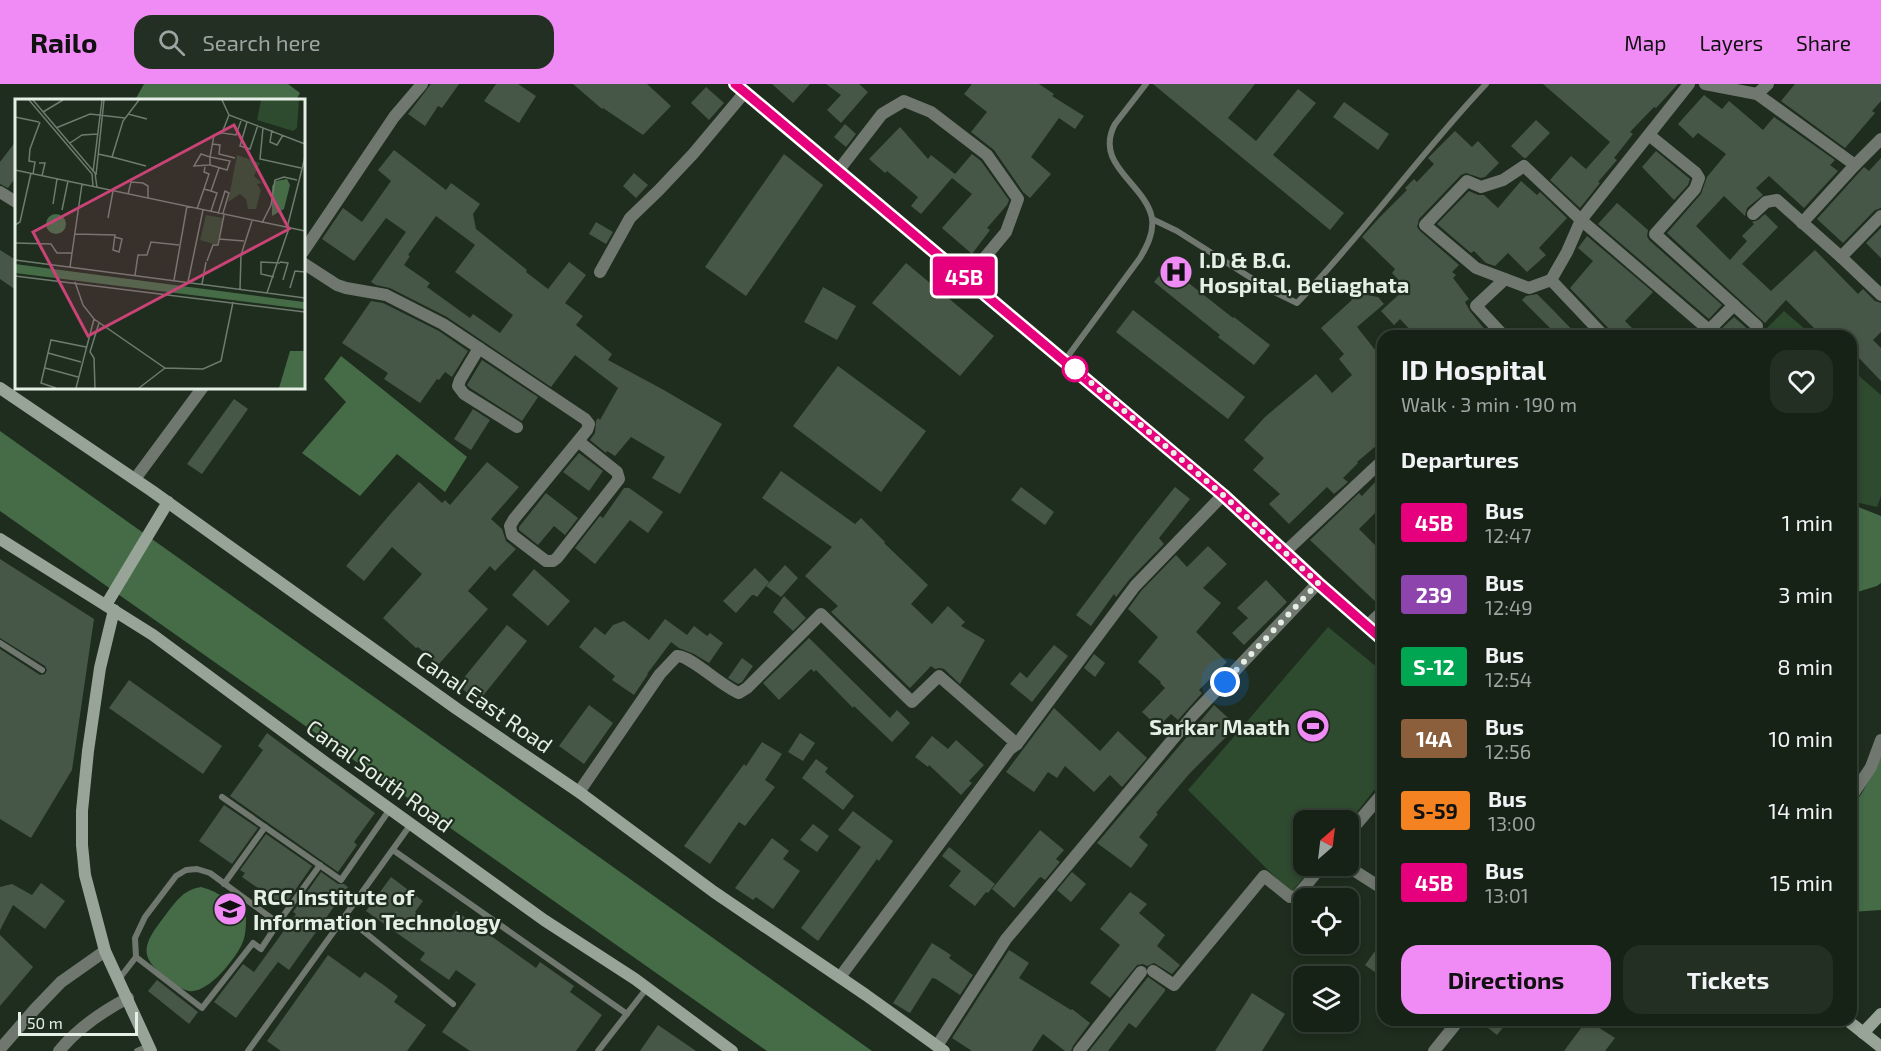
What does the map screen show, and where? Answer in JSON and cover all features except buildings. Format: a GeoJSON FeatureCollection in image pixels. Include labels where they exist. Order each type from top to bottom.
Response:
{"type":"FeatureCollection","features":[{"type":"Feature","properties":{"kind":"main road"},"geometry":{"type":"LineString","coordinates":[[735,84],[1223,495],[1377,635]]}},
{"type":"Feature","properties":{"kind":"main road","name":"Canal East Road"},"geometry":{"type":"LineString","coordinates":[[0,388],[168,502],[448,702],[579,792],[714,892],[940,1048]]}},
{"type":"Feature","properties":{"kind":"main road"},"geometry":{"type":"LineString","coordinates":[[146,1049],[128,998],[105,951],[93,911],[85,875],[82,811],[110,604],[168,502]]}},
{"type":"Feature","properties":{"kind":"main road","name":"Canal South Road"},"geometry":{"type":"LineString","coordinates":[[0,539],[110,604],[544,920],[647,988],[732,1051]]}},
{"type":"Feature","properties":{"kind":"main road"},"geometry":{"type":"LineString","coordinates":[[1863,1034],[1881,1014]]}},
{"type":"Feature","properties":{"kind":"main road"},"geometry":{"type":"LineString","coordinates":[[1853,1026],[1876,1047]]}},
{"type":"Feature","properties":{"kind":"street"},"geometry":{"type":"LineString","coordinates":[[304,251],[394,117],[422,84]]}},
{"type":"Feature","properties":{"kind":"street"},"geometry":{"type":"LineString","coordinates":[[1689,84],[1581,220],[1568,252],[1551,280],[1529,288],[1476,268],[1425,225],[1467,181],[1481,187],[1503,180],[1524,166],[1581,220],[1702,330]]}},
{"type":"Feature","properties":{"kind":"street"},"geometry":{"type":"LineString","coordinates":[[1705,84],[1757,94],[1855,165]]}},
{"type":"Feature","properties":{"kind":"street"},"geometry":{"type":"LineString","coordinates":[[1757,94],[1768,84]]}},
{"type":"Feature","properties":{"kind":"street"},"geometry":{"type":"LineString","coordinates":[[600,272],[630,218],[693,154],[745,92]]}},
{"type":"Feature","properties":{"kind":"street"},"geometry":{"type":"LineString","coordinates":[[838,171],[882,114],[904,101],[931,112],[987,155],[1018,199],[1006,232],[967,279]]}},
{"type":"Feature","properties":{"kind":"street"},"geometry":{"type":"LineString","coordinates":[[1649,135],[1696,173],[1699,178],[1691,194],[1655,234],[1758,326]]}},
{"type":"Feature","properties":{"kind":"street"},"geometry":{"type":"LineString","coordinates":[[1802,223],[1881,139]]}},
{"type":"Feature","properties":{"kind":"street"},"geometry":{"type":"LineString","coordinates":[[0,192],[15,201]]}},
{"type":"Feature","properties":{"kind":"street"},"geometry":{"type":"LineString","coordinates":[[1753,214],[1766,202],[1777,200],[1881,295]]}},
{"type":"Feature","properties":{"kind":"street"},"geometry":{"type":"LineString","coordinates":[[1841,257],[1881,216]]}},
{"type":"Feature","properties":{"kind":"street"},"geometry":{"type":"LineString","coordinates":[[304,264],[336,285],[386,295],[443,324],[585,419],[589,424],[587,430],[578,441],[510,526],[512,535],[546,561],[553,561],[557,558],[619,479],[617,472],[578,441]]}},
{"type":"Feature","properties":{"kind":"street"},"geometry":{"type":"LineString","coordinates":[[1498,330],[1476,306],[1505,279]]}},
{"type":"Feature","properties":{"kind":"street"},"geometry":{"type":"LineString","coordinates":[[1551,280],[1598,330]]}},
{"type":"Feature","properties":{"kind":"street"},"geometry":{"type":"LineString","coordinates":[[1708,330],[1734,305]]}},
{"type":"Feature","properties":{"kind":"street"},"geometry":{"type":"LineString","coordinates":[[479,348],[458,386],[464,394],[517,427]]}},
{"type":"Feature","properties":{"kind":"street"},"geometry":{"type":"LineString","coordinates":[[135,479],[201,388]]}},
{"type":"Feature","properties":{"kind":"street"},"geometry":{"type":"LineString","coordinates":[[1286,552],[1377,466]]}},
{"type":"Feature","properties":{"kind":"street"},"geometry":{"type":"LineString","coordinates":[[840,977],[1135,585],[1223,495]]}},
{"type":"Feature","properties":{"kind":"street"},"geometry":{"type":"LineString","coordinates":[[940,1048],[1006,939],[1186,724],[1318,583]]}},
{"type":"Feature","properties":{"kind":"street"},"geometry":{"type":"LineString","coordinates":[[579,792],[660,674],[677,656],[689,659],[715,679],[739,693],[747,688],[821,615],[912,702],[939,676],[1017,744]]}},
{"type":"Feature","properties":{"kind":"street"},"geometry":{"type":"LineString","coordinates":[[1367,626],[1377,617]]}},
{"type":"Feature","properties":{"kind":"street"},"geometry":{"type":"LineString","coordinates":[[1857,788],[1871,768],[1881,740]]}},
{"type":"Feature","properties":{"kind":"street"},"geometry":{"type":"LineString","coordinates":[[1359,821],[1377,800]]}},
{"type":"Feature","properties":{"kind":"street"},"geometry":{"type":"LineString","coordinates":[[1359,874],[1377,885]]}},
{"type":"Feature","properties":{"kind":"street"},"geometry":{"type":"LineString","coordinates":[[1079,1051],[1147,972],[1174,986],[1264,876],[1290,897],[1297,896],[1314,876]]}},
{"type":"Feature","properties":{"kind":"street"},"geometry":{"type":"LineString","coordinates":[[0,1049],[62,982],[105,951]]}},
{"type":"Feature","properties":{"kind":"street"},"geometry":{"type":"LineString","coordinates":[[59,1051],[72,1035],[90,1020],[128,998]]}},
{"type":"Feature","properties":{"kind":"street"},"geometry":{"type":"LineString","coordinates":[[1434,1051],[1454,1026]]}},
{"type":"Feature","properties":{"kind":"lane"},"geometry":{"type":"LineString","coordinates":[[1065,360],[1149,243],[1152,219],[1148,209],[1112,158],[1110,148],[1111,131],[1146,84]]}},
{"type":"Feature","properties":{"kind":"lane"},"geometry":{"type":"LineString","coordinates":[[1152,219],[1177,231],[1270,290],[1297,303],[1324,275],[1449,124],[1486,84]]}},
{"type":"Feature","properties":{"kind":"lane"},"geometry":{"type":"LineString","coordinates":[[0,643],[42,670]]}},
{"type":"Feature","properties":{"kind":"lane"},"geometry":{"type":"LineString","coordinates":[[222,797],[341,880],[391,809]]}},
{"type":"Feature","properties":{"kind":"lane"},"geometry":{"type":"LineString","coordinates":[[248,1051],[411,824]]}},
{"type":"Feature","properties":{"kind":"lane"},"geometry":{"type":"LineString","coordinates":[[224,884],[265,827]]}},
{"type":"Feature","properties":{"kind":"lane"},"geometry":{"type":"LineString","coordinates":[[393,850],[627,1014]]}},
{"type":"Feature","properties":{"kind":"lane"},"geometry":{"type":"LineString","coordinates":[[136,957],[202,1008],[253,943],[261,949],[320,865]]}},
{"type":"Feature","properties":{"kind":"lane"},"geometry":{"type":"LineString","coordinates":[[119,980],[136,957],[135,938],[145,917],[176,876],[186,870],[198,869],[210,873],[278,923]]}},
{"type":"Feature","properties":{"kind":"lane"},"geometry":{"type":"LineString","coordinates":[[346,917],[453,1004]]}},
{"type":"Feature","properties":{"kind":"lane"},"geometry":{"type":"LineString","coordinates":[[598,1051],[647,988]]}},
{"type":"Feature","properties":{"kind":"shaded area"},"geometry":{"type":"Polygon","coordinates":[[[144,84],[288,84],[300,93],[297,99],[136,99],[144,84]]]}},
{"type":"Feature","properties":{"kind":"shaded area"},"geometry":{"type":"Polygon","coordinates":[[[1784,311],[1806,330],[1765,330],[1784,311]]]}},
{"type":"Feature","properties":{"kind":"shaded area"},"geometry":{"type":"Polygon","coordinates":[[[341,356],[467,457],[445,492],[397,454],[360,496],[302,453],[346,402],[324,379],[341,356]]]}},
{"type":"Feature","properties":{"kind":"shaded area"},"geometry":{"type":"Polygon","coordinates":[[[1857,374],[1881,395],[1881,496],[1877,507],[1857,502],[1857,374]]]}},
{"type":"Feature","properties":{"kind":"shaded area"},"geometry":{"type":"Polygon","coordinates":[[[0,431],[872,1051],[767,1051],[0,511],[0,431]]]}},
{"type":"Feature","properties":{"kind":"shaded area"},"geometry":{"type":"Polygon","coordinates":[[[1857,506],[1881,516],[1881,583],[1857,592],[1857,506]]]}},
{"type":"Feature","properties":{"kind":"shaded area","name":"Sarkar Maath"},"geometry":{"type":"Polygon","coordinates":[[[1328,627],[1377,667],[1377,787],[1358,810],[1293,810],[1293,876],[1305,876],[1291,893],[1188,790],[1328,627]]]}},
{"type":"Feature","properties":{"kind":"shaded area"},"geometry":{"type":"Polygon","coordinates":[[[1881,757],[1881,910],[1857,912],[1857,800],[1881,757]]]}},
{"type":"Feature","properties":{"kind":"shaded area"},"geometry":{"type":"Polygon","coordinates":[[[201,887],[220,895],[241,912],[246,917],[246,930],[238,950],[220,974],[204,987],[189,991],[177,985],[150,962],[147,948],[148,941],[157,926],[176,902],[189,891],[201,887]]]}},
{"type":"Feature","properties":{"kind":"bus line","name":"45B"},"geometry":{"type":"LineString","coordinates":[[735,84],[1223,495],[1377,635]]}},
{"type":"Feature","properties":{"kind":"place","name":"I.D & B.G. Hospital, Beliaghata"},"geometry":{"type":"Point","coordinates":[1176,272]}},
{"type":"Feature","properties":{"kind":"place","name":"Sarkar Maath"},"geometry":{"type":"Point","coordinates":[1313,726]}},
{"type":"Feature","properties":{"kind":"place","name":"RCC Institute of Information Technology"},"geometry":{"type":"Point","coordinates":[230,909]}},
{"type":"Feature","properties":{"kind":"route"},"geometry":{"type":"LineString","coordinates":[[1075,369],[1223,495],[1318,583],[1225,682]]}}]}
